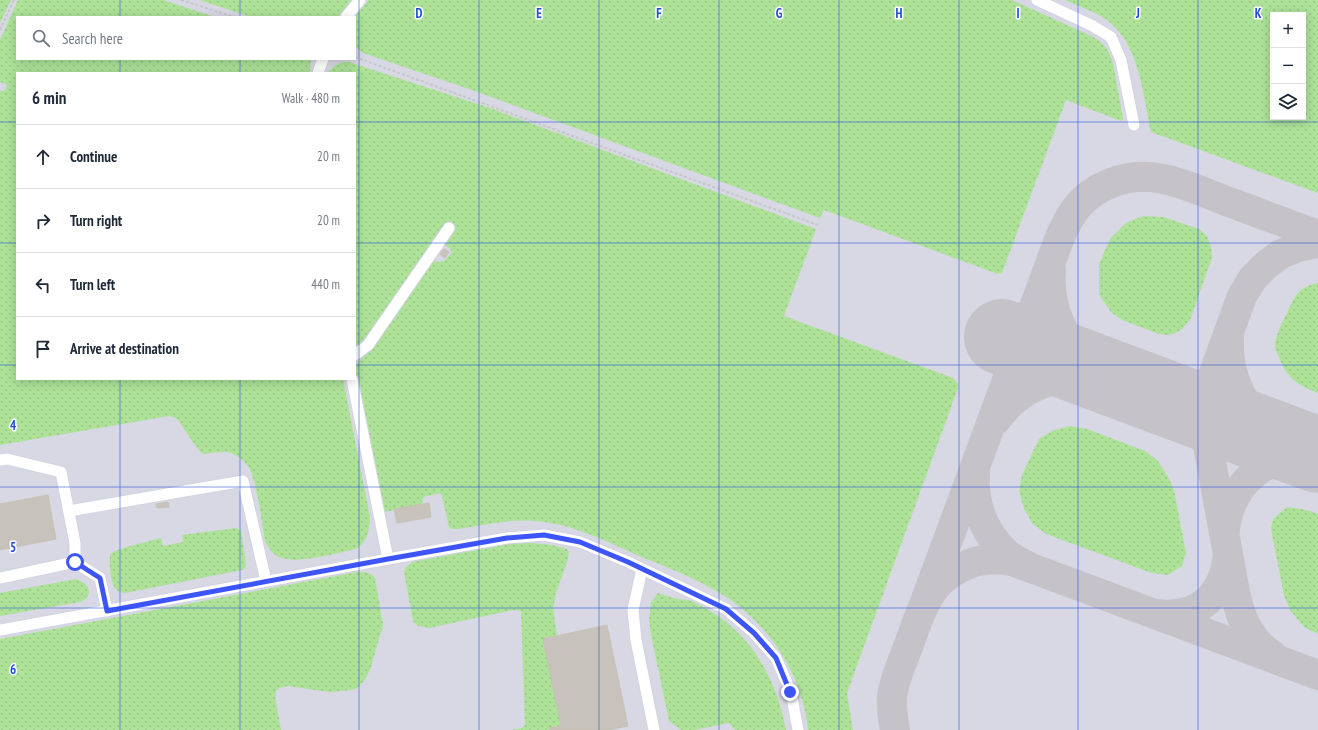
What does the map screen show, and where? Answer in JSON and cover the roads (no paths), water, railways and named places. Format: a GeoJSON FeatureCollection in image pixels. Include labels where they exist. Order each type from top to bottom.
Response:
{"type":"FeatureCollection","features":[{"type":"Feature","properties":{"kind":"lane"},"geometry":{"type":"LineString","coordinates":[[347,16],[360,0]]}},
{"type":"Feature","properties":{"kind":"lane"},"geometry":{"type":"LineString","coordinates":[[1037,0],[1091,25],[1111,37],[1121,60],[1134,125]]}},
{"type":"Feature","properties":{"kind":"lane"},"geometry":{"type":"LineString","coordinates":[[318,72],[323,60]]}},
{"type":"Feature","properties":{"kind":"lane"},"geometry":{"type":"LineString","coordinates":[[356,354],[368,345],[449,228]]}},
{"type":"Feature","properties":{"kind":"lane"},"geometry":{"type":"LineString","coordinates":[[352,380],[388,559]]}},
{"type":"Feature","properties":{"kind":"lane"},"geometry":{"type":"LineString","coordinates":[[0,460],[7,459],[62,472],[75,543],[75,562]]}},
{"type":"Feature","properties":{"kind":"lane"},"geometry":{"type":"LineString","coordinates":[[69,511],[244,481],[266,581]]}},
{"type":"Feature","properties":{"kind":"lane"},"geometry":{"type":"LineString","coordinates":[[0,630],[507,538],[544,535],[580,542],[642,569],[726,609],[754,633],[776,658],[790,692],[798,730]]}},
{"type":"Feature","properties":{"kind":"lane"},"geometry":{"type":"LineString","coordinates":[[0,578],[75,562],[100,578],[107,611]]}},
{"type":"Feature","properties":{"kind":"lane"},"geometry":{"type":"LineString","coordinates":[[642,569],[633,610],[636,640],[654,730]]}}]}
